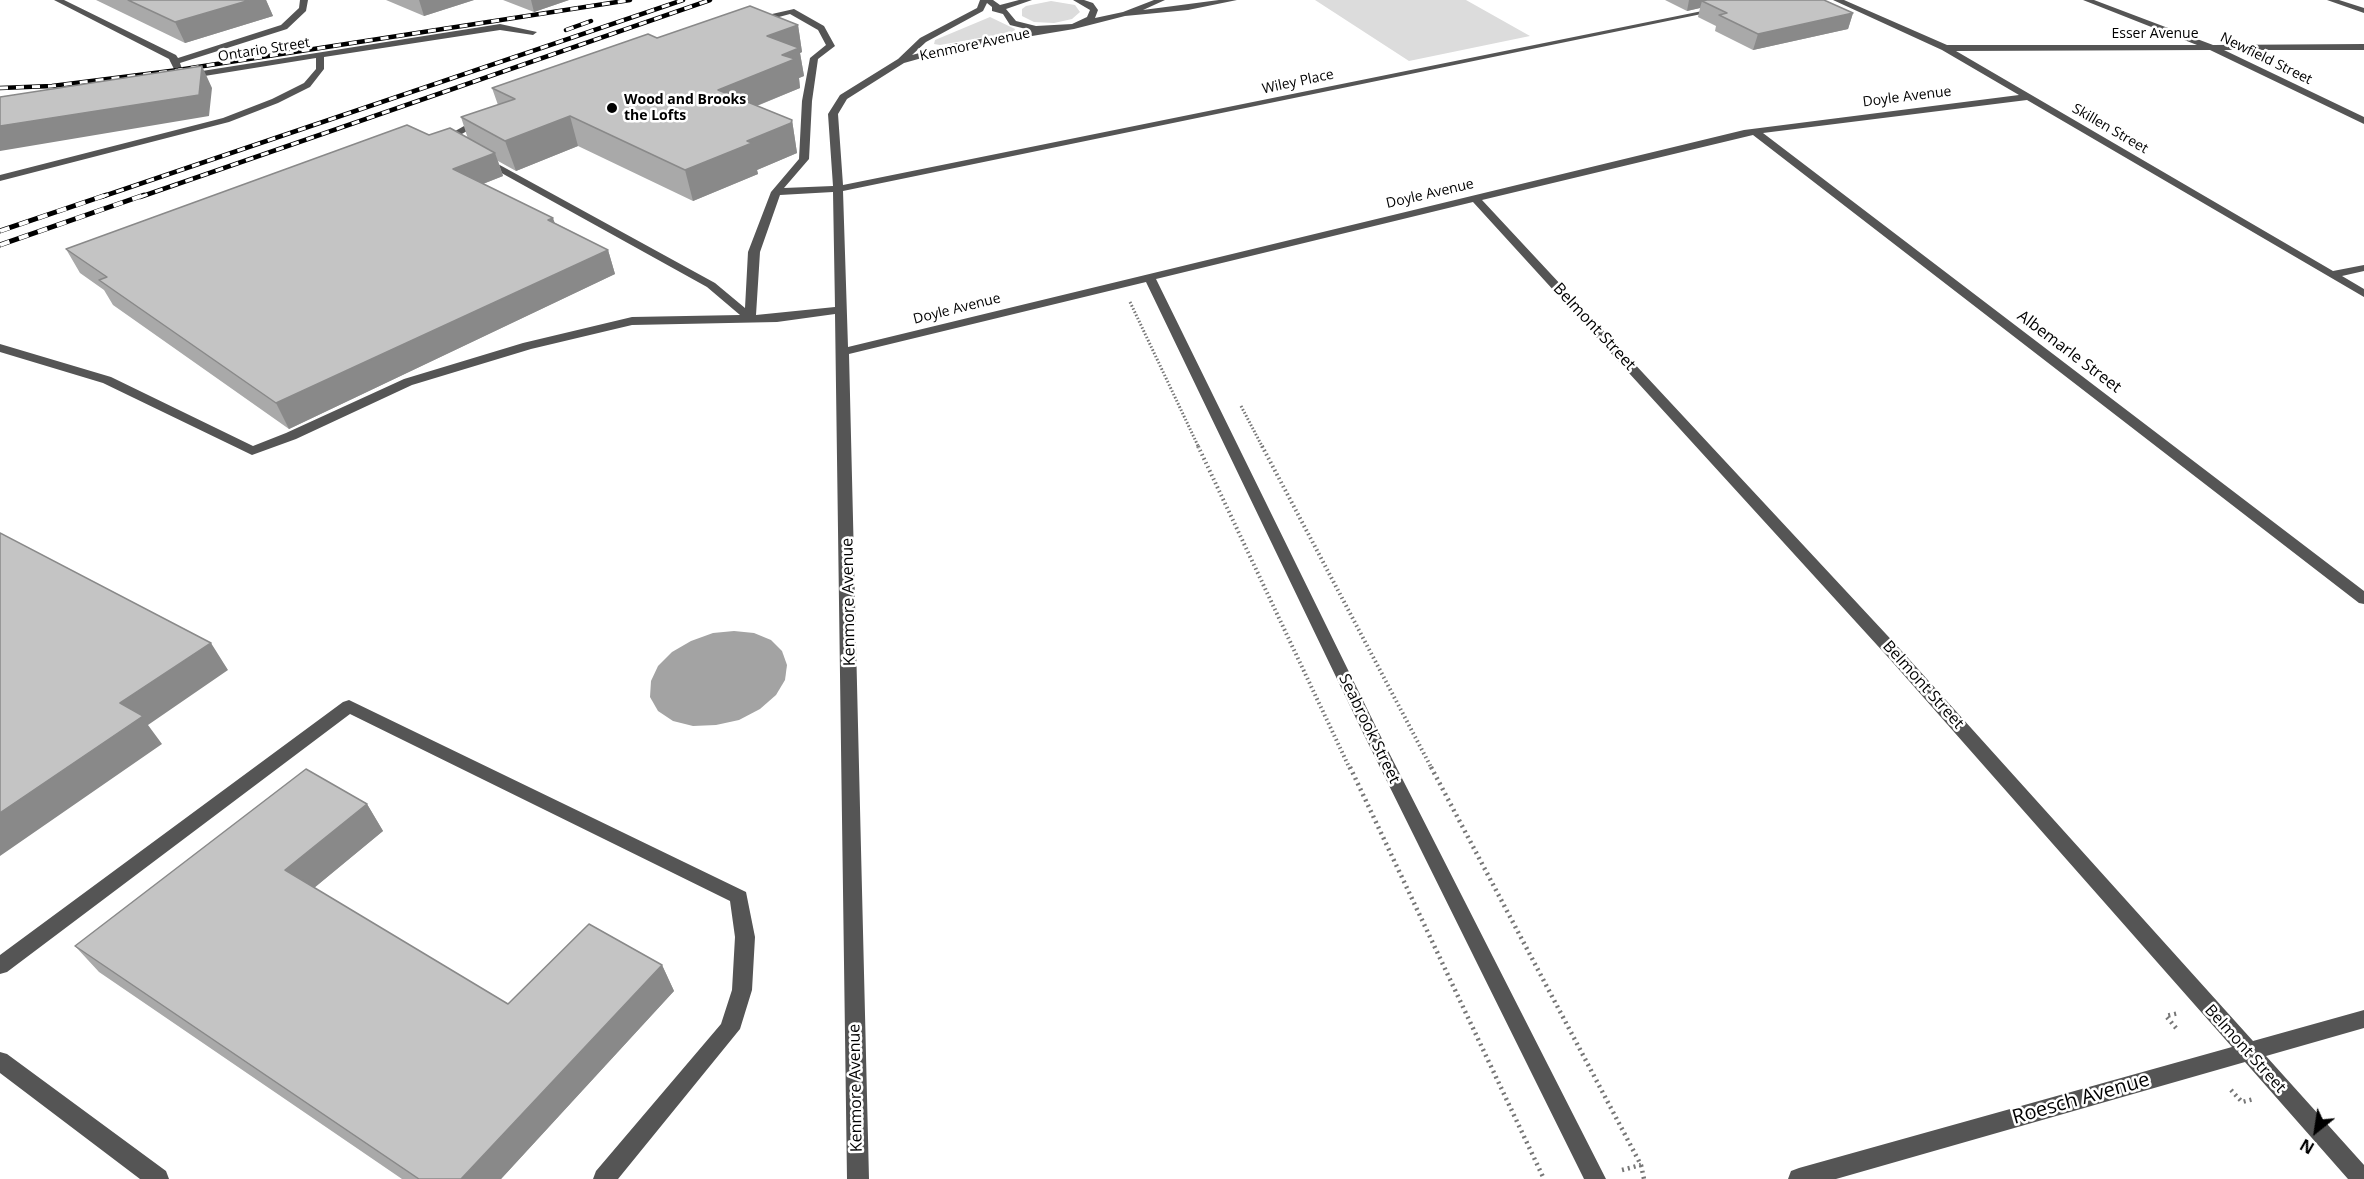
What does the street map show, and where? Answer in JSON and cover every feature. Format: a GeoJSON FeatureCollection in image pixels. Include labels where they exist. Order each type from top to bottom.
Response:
{"type":"FeatureCollection","features":[{"type":"Feature","properties":{"kind":"street"},"geometry":{"type":"LineString","coordinates":[[58,0],[173,57],[174,62],[220,50],[284,27],[303,9],[304,0]]}},
{"type":"Feature","properties":{"kind":"street"},"geometry":{"type":"LineString","coordinates":[[1007,13],[1017,4],[1028,0]]}},
{"type":"Feature","properties":{"kind":"street"},"geometry":{"type":"LineString","coordinates":[[1125,14],[1161,0]]}},
{"type":"Feature","properties":{"kind":"street"},"geometry":{"type":"LineString","coordinates":[[981,6],[998,8],[1007,13],[1013,23],[1023,27],[1050,29],[1125,14],[1188,8],[1233,0]]}},
{"type":"Feature","properties":{"kind":"street","name":"Skillen Street"},"geometry":{"type":"LineString","coordinates":[[1837,0],[1946,48],[2364,294]]}},
{"type":"Feature","properties":{"kind":"street","name":"Newfield Street"},"geometry":{"type":"LineString","coordinates":[[2087,0],[2211,47],[2364,121]]}},
{"type":"Feature","properties":{"kind":"street"},"geometry":{"type":"LineString","coordinates":[[2331,0],[2364,11]]}},
{"type":"Feature","properties":{"kind":"street"},"geometry":{"type":"LineString","coordinates":[[1079,1],[1090,5],[1094,14],[1082,24]]}},
{"type":"Feature","properties":{"kind":"street","name":"Kenmore Avenue"},"geometry":{"type":"LineString","coordinates":[[858,1179],[843,352],[838,189],[833,114],[843,97],[901,61],[923,40],[981,6],[998,8],[1017,4]]}},
{"type":"Feature","properties":{"kind":"street","name":"Wiley Place"},"geometry":{"type":"LineString","coordinates":[[777,192],[838,189],[1729,7]]}},
{"type":"Feature","properties":{"kind":"street"},"geometry":{"type":"LineString","coordinates":[[747,23],[791,11],[821,28],[831,46],[814,58],[807,101],[804,159],[777,192],[754,252],[750,318]]}},
{"type":"Feature","properties":{"kind":"street","name":"Ontario Street"},"geometry":{"type":"LineString","coordinates":[[174,62],[178,78],[500,27],[533,32]]}},
{"type":"Feature","properties":{"kind":"street","name":"Kenmore Avenue"},"geometry":{"type":"LineString","coordinates":[[901,61],[953,47],[1050,29]]}},
{"type":"Feature","properties":{"kind":"street","name":"Esser Avenue"},"geometry":{"type":"LineString","coordinates":[[1946,48],[2364,47]]}},
{"type":"Feature","properties":{"kind":"street"},"geometry":{"type":"LineString","coordinates":[[0,178],[226,120],[275,101],[307,85],[320,69],[320,55]]}},
{"type":"Feature","properties":{"kind":"street","name":"Doyle Avenue"},"geometry":{"type":"LineString","coordinates":[[843,352],[1755,132],[2028,97]]}},
{"type":"Feature","properties":{"kind":"street"},"geometry":{"type":"LineString","coordinates":[[456,145],[446,139],[493,115]]}},
{"type":"Feature","properties":{"kind":"street","name":"Albemarle Street"},"geometry":{"type":"LineString","coordinates":[[1755,132],[2364,599]]}},
{"type":"Feature","properties":{"kind":"street"},"geometry":{"type":"LineString","coordinates":[[477,156],[711,285],[750,318]]}},
{"type":"Feature","properties":{"kind":"street","name":"Belmont Street"},"geometry":{"type":"LineString","coordinates":[[1476,199],[1893,652],[2362,1179]]}},
{"type":"Feature","properties":{"kind":"street"},"geometry":{"type":"LineString","coordinates":[[2332,275],[2364,268]]}},
{"type":"Feature","properties":{"kind":"street","name":"Seabrook Street"},"geometry":{"type":"LineString","coordinates":[[1149,277],[1371,733],[1595,1179]]}},
{"type":"Feature","properties":{"kind":"street"},"geometry":{"type":"LineString","coordinates":[[0,348],[107,380],[252,451],[291,436],[408,382],[527,346],[632,321],[777,318],[841,310]]}},
{"type":"Feature","properties":{"kind":"street"},"geometry":{"type":"LineString","coordinates":[[0,966],[349,706],[739,897],[746,937],[742,990],[730,1029],[604,1179]]}},
{"type":"Feature","properties":{"kind":"street","name":"Roesch Avenue"},"geometry":{"type":"LineString","coordinates":[[1799,1179],[2364,1019]]}},
{"type":"Feature","properties":{"kind":"street"},"geometry":{"type":"LineString","coordinates":[[0,1061],[158,1179]]}},
{"type":"Feature","properties":{"kind":"path","name":"Seabrook Street"},"geometry":{"type":"LineString","coordinates":[[1127,294],[1544,1179]]}},
{"type":"Feature","properties":{"kind":"path"},"geometry":{"type":"LineString","coordinates":[[1237,398],[1641,1165],[1644,1179]]}},
{"type":"Feature","properties":{"kind":"path"},"geometry":{"type":"LineString","coordinates":[[2176,1028],[2166,1016],[2183,1012]]}},
{"type":"Feature","properties":{"kind":"path"},"geometry":{"type":"LineString","coordinates":[[2231,1090],[2242,1102],[2254,1098]]}},
{"type":"Feature","properties":{"kind":"path"},"geometry":{"type":"LineString","coordinates":[[1625,1169],[1641,1165]]}},
{"type":"Feature","properties":{"kind":"shaded area"},"geometry":{"type":"Polygon","coordinates":[[[1315,0],[1466,0],[1530,36],[1409,61],[1315,0]]]}},
{"type":"Feature","properties":{"kind":"shaded area"},"geometry":{"type":"Polygon","coordinates":[[[1051,1],[1075,5],[1080,12],[1072,19],[1054,23],[1034,22],[1022,16],[1022,9],[1026,6],[1051,1]]]}},
{"type":"Feature","properties":{"kind":"shaded area"},"geometry":{"type":"Polygon","coordinates":[[[990,17],[1015,29],[1014,32],[940,45],[934,44],[935,40],[990,17]]]}},
{"type":"Feature","properties":{"kind":"shaded area"},"geometry":{"type":"Polygon","coordinates":[[[734,631],[754,633],[771,640],[782,651],[787,665],[785,680],[776,695],[760,709],[739,720],[716,725],[693,726],[673,721],[658,711],[650,697],[651,681],[658,666],[672,652],[691,641],[713,633],[734,631]]]}},
{"type":"Feature","properties":{"kind":"building"},"geometry":{"type":"Polygon","coordinates":[[[128,0],[250,0],[175,22],[128,0]]]}},
{"type":"Feature","properties":{"kind":"building"},"geometry":{"type":"Polygon","coordinates":[[[1824,0],[1853,13],[1758,34],[1719,15],[1727,13],[1702,1],[1824,0]]]}},
{"type":"Feature","properties":{"kind":"building"},"geometry":{"type":"Polygon","coordinates":[[[750,6],[798,25],[767,36],[799,48],[782,55],[795,59],[718,90],[792,120],[791,123],[747,141],[752,143],[685,170],[570,116],[505,141],[461,117],[515,99],[492,88],[648,34],[657,38],[750,6]]]}},
{"type":"Feature","properties":{"kind":"building"},"geometry":{"type":"Polygon","coordinates":[[[202,66],[199,95],[0,126],[0,97],[202,66]]]}},
{"type":"Feature","properties":{"kind":"building"},"geometry":{"type":"Polygon","coordinates":[[[407,125],[429,135],[450,128],[495,153],[453,169],[553,218],[548,220],[608,250],[276,403],[99,280],[107,277],[66,249],[407,125]]]}},
{"type":"Feature","properties":{"kind":"building"},"geometry":{"type":"Polygon","coordinates":[[[0,533],[211,643],[120,703],[143,716],[0,813],[0,533]]]}},
{"type":"Feature","properties":{"kind":"building"},"geometry":{"type":"Polygon","coordinates":[[[306,769],[367,804],[285,870],[508,1004],[589,924],[662,965],[461,1179],[419,1179],[75,946],[306,769]]]}},
{"type":"Feature","properties":{"kind":"railway"},"geometry":{"type":"LineString","coordinates":[[0,88],[52,86],[178,70],[630,0]]}},
{"type":"Feature","properties":{"kind":"railway"},"geometry":{"type":"LineString","coordinates":[[101,197],[683,0]]}},
{"type":"Feature","properties":{"kind":"railway"},"geometry":{"type":"LineString","coordinates":[[140,197],[710,0]]}},
{"type":"Feature","properties":{"kind":"railway"},"geometry":{"type":"LineString","coordinates":[[566,30],[591,21]]}},
{"type":"Feature","properties":{"kind":"railway"},"geometry":{"type":"LineString","coordinates":[[0,231],[106,195]]}},
{"type":"Feature","properties":{"kind":"railway"},"geometry":{"type":"LineString","coordinates":[[0,245],[144,195]]}},
{"type":"Feature","properties":{"kind":"place","name":"Wood and Brooks the Lofts"},"geometry":{"type":"Point","coordinates":[612,108]}}]}
